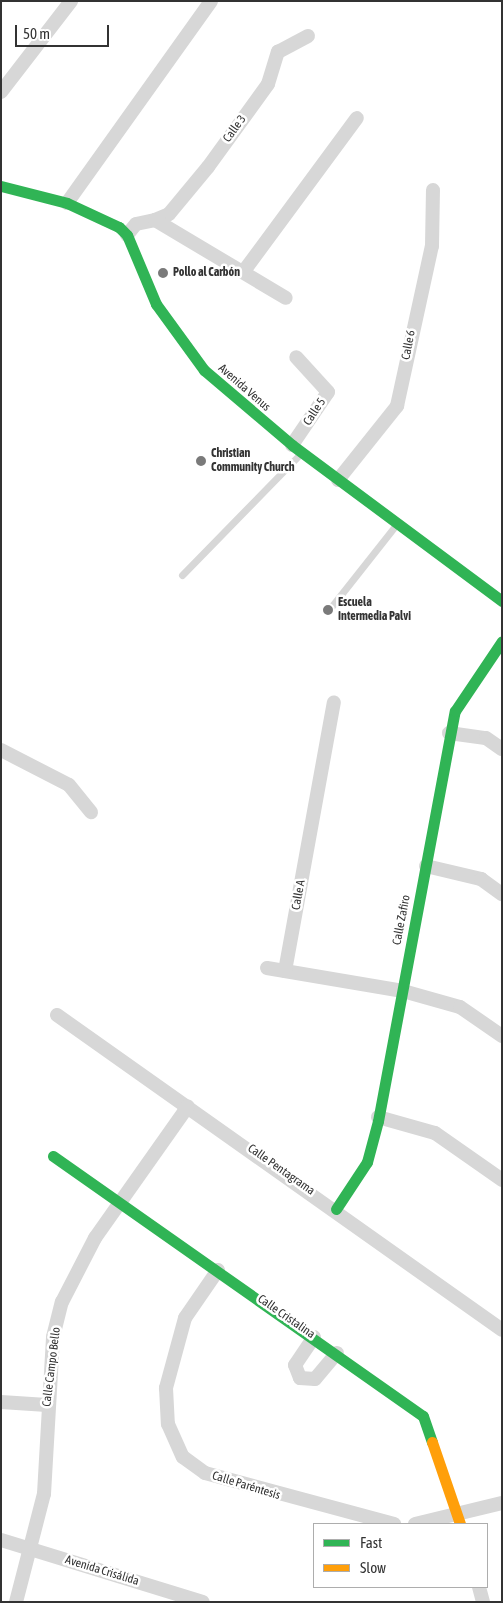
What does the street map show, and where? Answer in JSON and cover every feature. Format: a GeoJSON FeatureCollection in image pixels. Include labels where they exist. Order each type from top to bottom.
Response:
{"type":"FeatureCollection","features":[{"type":"Feature","properties":{"kind":"street"},"geometry":{"type":"LineString","coordinates":[[1,92],[71,1]]}},
{"type":"Feature","properties":{"kind":"street"},"geometry":{"type":"LineString","coordinates":[[67,203],[211,1]]}},
{"type":"Feature","properties":{"kind":"street","name":"Calle 3"},"geometry":{"type":"LineString","coordinates":[[127,235],[136,224],[155,220],[169,214],[208,167],[268,84],[278,52],[308,36]]}},
{"type":"Feature","properties":{"kind":"street"},"geometry":{"type":"LineString","coordinates":[[244,271],[357,118]]}},
{"type":"Feature","properties":{"kind":"street","name":"Avenida Venus"},"geometry":{"type":"LineString","coordinates":[[1,186],[67,203],[104,217],[127,235],[156,304],[185,348],[234,399],[296,449],[502,602]]}},
{"type":"Feature","properties":{"kind":"street","name":"Calle 6"},"geometry":{"type":"LineString","coordinates":[[338,480],[397,406],[432,246],[433,190]]}},
{"type":"Feature","properties":{"kind":"street"},"geometry":{"type":"LineString","coordinates":[[155,220],[244,271],[286,298]]}},
{"type":"Feature","properties":{"kind":"street","name":"Calle 5"},"geometry":{"type":"LineString","coordinates":[[296,357],[328,392],[296,449]]}},
{"type":"Feature","properties":{"kind":"street","name":"Calle Zafiro"},"geometry":{"type":"LineString","coordinates":[[336,1209],[367,1162],[378,1117],[426,866],[449,733],[468,686],[502,641]]}},
{"type":"Feature","properties":{"kind":"street","name":"Calle A"},"geometry":{"type":"LineString","coordinates":[[285,971],[334,702]]}},
{"type":"Feature","properties":{"kind":"street"},"geometry":{"type":"LineString","coordinates":[[449,733],[486,738],[502,749]]}},
{"type":"Feature","properties":{"kind":"street"},"geometry":{"type":"LineString","coordinates":[[1,750],[69,785],[92,812]]}},
{"type":"Feature","properties":{"kind":"street"},"geometry":{"type":"LineString","coordinates":[[426,866],[481,879],[502,894]]}},
{"type":"Feature","properties":{"kind":"street"},"geometry":{"type":"LineString","coordinates":[[267,968],[402,991],[460,1007],[502,1036]]}},
{"type":"Feature","properties":{"kind":"street","name":"Calle Pentagrama"},"geometry":{"type":"LineString","coordinates":[[57,1015],[336,1209],[502,1330]]}},
{"type":"Feature","properties":{"kind":"street","name":"Calle Campo Bello"},"geometry":{"type":"LineString","coordinates":[[16,1602],[32,1549],[44,1494],[47,1405],[53,1337],[62,1302],[95,1238],[122,1203],[188,1106]]}},
{"type":"Feature","properties":{"kind":"street"},"geometry":{"type":"LineString","coordinates":[[378,1117],[435,1133],[502,1180]]}},
{"type":"Feature","properties":{"kind":"street","name":"Calle Cristalina"},"geometry":{"type":"LineString","coordinates":[[53,1156],[314,1337],[423,1416],[459,1519]]}},
{"type":"Feature","properties":{"kind":"street","name":"Calle Paréntesis"},"geometry":{"type":"LineString","coordinates":[[218,1270],[185,1318],[166,1388],[168,1424],[183,1457],[205,1473],[390,1523]]}},
{"type":"Feature","properties":{"kind":"street"},"geometry":{"type":"LineString","coordinates":[[314,1337],[295,1365],[300,1378],[316,1379],[336,1353]]}},
{"type":"Feature","properties":{"kind":"street"},"geometry":{"type":"LineString","coordinates":[[1,1402],[47,1405]]}},
{"type":"Feature","properties":{"kind":"street"},"geometry":{"type":"LineString","coordinates":[[424,1523],[459,1519],[502,1503]]}},
{"type":"Feature","properties":{"kind":"street","name":"Avenida Crisálida"},"geometry":{"type":"LineString","coordinates":[[1,1540],[203,1602]]}},
{"type":"Feature","properties":{"kind":"street"},"geometry":{"type":"LineString","coordinates":[[479,1588],[483,1602]]}},
{"type":"Feature","properties":{"kind":"lane"},"geometry":{"type":"LineString","coordinates":[[182,576],[296,449]]}},
{"type":"Feature","properties":{"kind":"lane"},"geometry":{"type":"LineString","coordinates":[[328,610],[397,525]]}},
{"type":"Feature","properties":{"kind":"traffic: fast"},"geometry":{"type":"LineString","coordinates":[[1,186],[67,203],[119,227],[127,235],[156,304],[204,370],[292,445],[502,601]]}},
{"type":"Feature","properties":{"kind":"traffic: fast"},"geometry":{"type":"LineString","coordinates":[[336,1209],[367,1162],[378,1121],[455,711],[502,641]]}},
{"type":"Feature","properties":{"kind":"traffic: fast"},"geometry":{"type":"LineString","coordinates":[[53,1156],[423,1416],[432,1442]]}},
{"type":"Feature","properties":{"kind":"traffic: slow"},"geometry":{"type":"LineString","coordinates":[[432,1442],[460,1523]]}},
{"type":"Feature","properties":{"kind":"place","name":"Pollo al Carbón"},"geometry":{"type":"Point","coordinates":[163,273]}},
{"type":"Feature","properties":{"kind":"place","name":"Christian Community Church"},"geometry":{"type":"Point","coordinates":[201,461]}},
{"type":"Feature","properties":{"kind":"place","name":"Escuela Intermedia Palvi"},"geometry":{"type":"Point","coordinates":[328,610]}}]}
